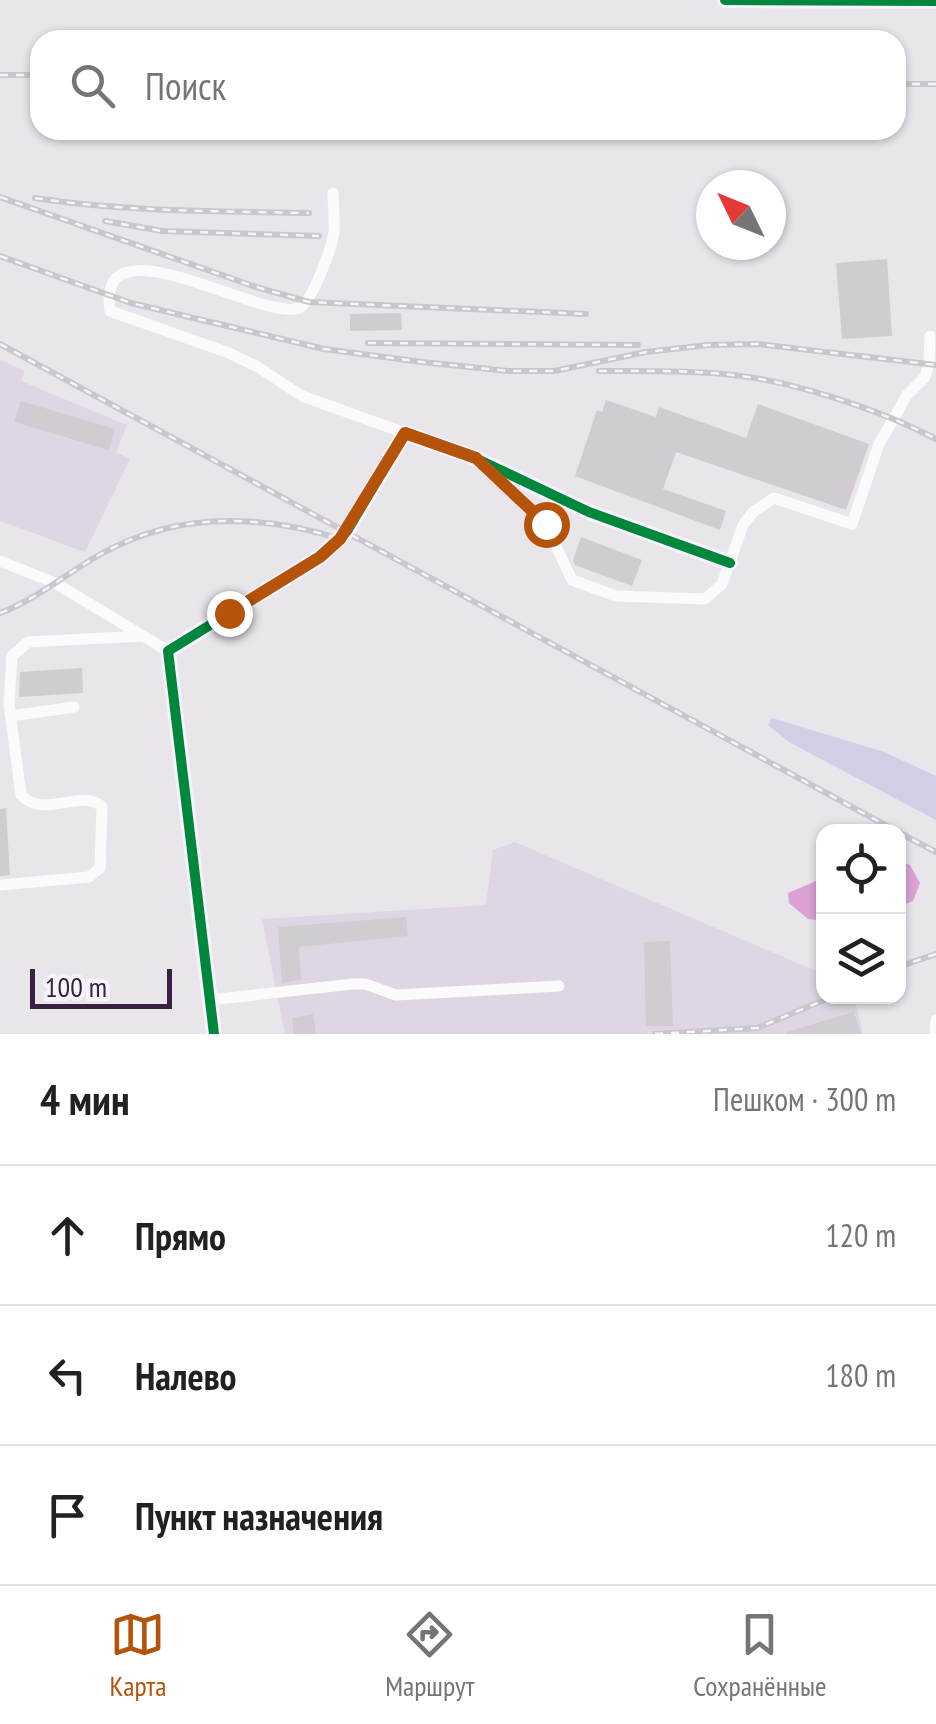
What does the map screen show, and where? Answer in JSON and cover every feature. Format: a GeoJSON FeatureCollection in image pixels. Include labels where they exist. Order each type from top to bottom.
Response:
{"type":"FeatureCollection","features":[{"type":"Feature","properties":{"kind":"street"},"geometry":{"type":"LineString","coordinates":[[724,0],[936,1]]}},
{"type":"Feature","properties":{"kind":"street"},"geometry":{"type":"LineString","coordinates":[[333,193],[334,234],[309,302],[296,310],[271,307],[154,270],[128,272],[112,281],[107,294],[110,311],[228,353],[302,396],[476,458],[550,496],[730,562]]}},
{"type":"Feature","properties":{"kind":"street"},"geometry":{"type":"LineString","coordinates":[[476,458],[546,524],[572,580],[616,596],[705,599],[722,584],[744,525],[753,512],[774,498],[852,524],[879,444],[932,369],[930,336]]}},
{"type":"Feature","properties":{"kind":"street"},"geometry":{"type":"LineString","coordinates":[[168,651],[330,548],[347,531],[405,433]]}},
{"type":"Feature","properties":{"kind":"street"},"geometry":{"type":"LineString","coordinates":[[0,561],[55,583],[168,651]]}},
{"type":"Feature","properties":{"kind":"street"},"geometry":{"type":"LineString","coordinates":[[0,885],[89,876],[96,873],[100,856],[102,808],[98,802],[90,799],[33,804],[21,795],[6,708],[12,656],[28,642],[144,636]]}},
{"type":"Feature","properties":{"kind":"street"},"geometry":{"type":"LineString","coordinates":[[168,651],[214,1034]]}},
{"type":"Feature","properties":{"kind":"street"},"geometry":{"type":"LineString","coordinates":[[6,708],[74,707]]}},
{"type":"Feature","properties":{"kind":"street"},"geometry":{"type":"LineString","coordinates":[[210,1000],[353,984],[396,995],[558,986]]}},
{"type":"Feature","properties":{"kind":"street"},"geometry":{"type":"LineString","coordinates":[[935,1034],[936,1020]]}},
{"type":"Feature","properties":{"kind":"shaded area"},"geometry":{"type":"Polygon","coordinates":[[[0,360],[25,371],[21,381],[127,425],[116,452],[130,459],[85,552],[0,521],[0,360]]]}},
{"type":"Feature","properties":{"kind":"shaded area"},"geometry":{"type":"Polygon","coordinates":[[[772,718],[884,752],[936,776],[936,820],[789,742],[768,725],[772,718]]]}},
{"type":"Feature","properties":{"kind":"shaded area"},"geometry":{"type":"Polygon","coordinates":[[[515,842],[816,971],[816,1004],[856,1004],[863,1034],[285,1034],[262,919],[486,905],[493,850],[515,842]]]}},
{"type":"Feature","properties":{"kind":"shaded area"},"geometry":{"type":"Polygon","coordinates":[[[906,864],[920,883],[913,901],[906,904],[906,864]]]}},
{"type":"Feature","properties":{"kind":"shaded area"},"geometry":{"type":"Polygon","coordinates":[[[816,881],[816,920],[808,919],[789,903],[788,893],[816,881]]]}},
{"type":"Feature","properties":{"kind":"building"},"geometry":{"type":"Polygon","coordinates":[[[887,259],[892,336],[842,339],[836,263],[887,259]]]}},
{"type":"Feature","properties":{"kind":"building"},"geometry":{"type":"Polygon","coordinates":[[[401,313],[402,330],[350,331],[350,314],[401,313]]]}},
{"type":"Feature","properties":{"kind":"building"},"geometry":{"type":"Polygon","coordinates":[[[606,400],[656,417],[659,407],[746,438],[758,404],[869,444],[846,510],[676,452],[663,489],[726,511],[720,530],[575,476],[597,410],[602,412],[606,400]]]}},
{"type":"Feature","properties":{"kind":"building"},"geometry":{"type":"Polygon","coordinates":[[[21,401],[115,429],[109,450],[14,422],[21,401]]]}},
{"type":"Feature","properties":{"kind":"building"},"geometry":{"type":"Polygon","coordinates":[[[581,537],[642,560],[632,586],[575,565],[573,560],[581,537]]]}},
{"type":"Feature","properties":{"kind":"building"},"geometry":{"type":"Polygon","coordinates":[[[82,668],[83,693],[19,697],[20,672],[82,668]]]}},
{"type":"Feature","properties":{"kind":"building"},"geometry":{"type":"Polygon","coordinates":[[[6,808],[10,875],[0,876],[0,809],[6,808]]]}},
{"type":"Feature","properties":{"kind":"building"},"geometry":{"type":"Polygon","coordinates":[[[406,917],[408,936],[299,947],[301,980],[282,983],[278,927],[406,917]]]}},
{"type":"Feature","properties":{"kind":"building"},"geometry":{"type":"Polygon","coordinates":[[[670,941],[673,1026],[646,1026],[644,942],[670,941]]]}},
{"type":"Feature","properties":{"kind":"building"},"geometry":{"type":"Polygon","coordinates":[[[854,1012],[861,1034],[786,1034],[786,1032],[854,1012]]]}},
{"type":"Feature","properties":{"kind":"building"},"geometry":{"type":"Polygon","coordinates":[[[313,1014],[316,1034],[294,1034],[292,1018],[313,1014]]]}},
{"type":"Feature","properties":{"kind":"railway"},"geometry":{"type":"LineString","coordinates":[[0,75],[30,75]]}},
{"type":"Feature","properties":{"kind":"railway"},"geometry":{"type":"LineString","coordinates":[[906,84],[936,84]]}},
{"type":"Feature","properties":{"kind":"railway"},"geometry":{"type":"LineString","coordinates":[[0,197],[309,302],[586,314]]}},
{"type":"Feature","properties":{"kind":"railway"},"geometry":{"type":"LineString","coordinates":[[35,198],[138,208],[309,213]]}},
{"type":"Feature","properties":{"kind":"railway"},"geometry":{"type":"LineString","coordinates":[[105,221],[162,231],[319,236]]}},
{"type":"Feature","properties":{"kind":"railway"},"geometry":{"type":"LineString","coordinates":[[0,256],[131,303],[324,349],[422,362],[508,371],[554,371],[646,352],[758,344],[936,365]]}},
{"type":"Feature","properties":{"kind":"railway"},"geometry":{"type":"LineString","coordinates":[[368,343],[638,345]]}},
{"type":"Feature","properties":{"kind":"railway"},"geometry":{"type":"LineString","coordinates":[[0,344],[883,824]]}},
{"type":"Feature","properties":{"kind":"railway"},"geometry":{"type":"LineString","coordinates":[[599,371],[708,373],[775,382],[860,407],[936,439]]}},
{"type":"Feature","properties":{"kind":"railway"},"geometry":{"type":"LineString","coordinates":[[0,613],[99,555],[158,530],[220,521],[251,522],[344,540]]}},
{"type":"Feature","properties":{"kind":"railway"},"geometry":{"type":"LineString","coordinates":[[906,836],[936,852]]}},
{"type":"Feature","properties":{"kind":"railway"},"geometry":{"type":"LineString","coordinates":[[906,964],[936,954]]}},
{"type":"Feature","properties":{"kind":"railway"},"geometry":{"type":"LineString","coordinates":[[655,1034],[757,1028],[816,1003]]}},
{"type":"Feature","properties":{"kind":"cycle path"},"geometry":{"type":"LineString","coordinates":[[725,0],[936,1]]}},
{"type":"Feature","properties":{"kind":"cycle path"},"geometry":{"type":"LineString","coordinates":[[214,1034],[168,651],[320,557],[347,531],[405,433],[475,458],[589,512],[730,563]]}},
{"type":"Feature","properties":{"kind":"route"},"geometry":{"type":"LineString","coordinates":[[229,613],[320,557],[340,539],[405,433],[476,458],[546,524]]}}]}
